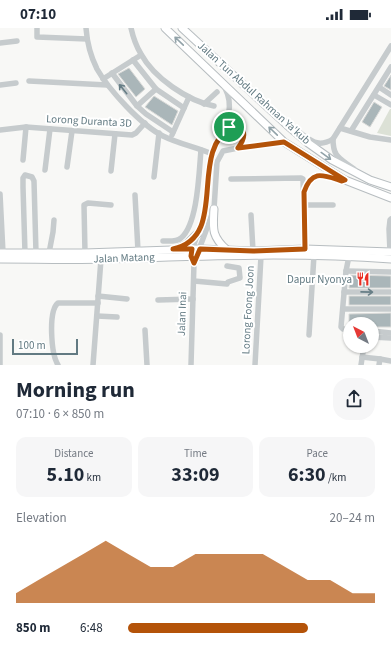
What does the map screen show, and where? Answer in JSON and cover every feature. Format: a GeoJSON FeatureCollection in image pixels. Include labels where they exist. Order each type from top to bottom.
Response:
{"type":"FeatureCollection","features":[{"type":"Feature","properties":{"kind":"main road","name":"Jalan Tun Abdul Rahman Ya'kub"},"geometry":{"type":"LineString","coordinates":[[165,28],[284,142],[345,180],[391,198]]}},
{"type":"Feature","properties":{"kind":"main road","name":"Jalan Tun Abdul Rahman Ya'kub"},"geometry":{"type":"LineString","coordinates":[[182,28],[301,138],[332,160],[391,188]]}},
{"type":"Feature","properties":{"kind":"main road"},"geometry":{"type":"LineString","coordinates":[[214,209],[213,232],[216,239],[226,250]]}},
{"type":"Feature","properties":{"kind":"main road"},"geometry":{"type":"LineString","coordinates":[[173,249],[181,248],[199,232]]}},
{"type":"Feature","properties":{"kind":"main road","name":"Jalan Matang"},"geometry":{"type":"LineString","coordinates":[[1,255],[173,249],[195,252],[260,256],[349,256],[391,254]]}},
{"type":"Feature","properties":{"kind":"main road","name":"Jalan Matang"},"geometry":{"type":"LineString","coordinates":[[1,255],[101,259],[226,250],[253,251],[305,249],[391,254]]}},
{"type":"Feature","properties":{"kind":"street"},"geometry":{"type":"LineString","coordinates":[[37,28],[37,37],[88,39]]}},
{"type":"Feature","properties":{"kind":"street"},"geometry":{"type":"LineString","coordinates":[[86,28],[94,60],[103,79],[130,110],[158,133],[183,145],[212,154]]}},
{"type":"Feature","properties":{"kind":"street"},"geometry":{"type":"LineString","coordinates":[[131,28],[141,54],[152,68],[170,85],[189,97],[204,104],[214,106]]}},
{"type":"Feature","properties":{"kind":"street"},"geometry":{"type":"LineString","coordinates":[[0,43],[17,41]]}},
{"type":"Feature","properties":{"kind":"street"},"geometry":{"type":"LineString","coordinates":[[287,125],[319,144],[326,143],[333,139],[391,46]]}},
{"type":"Feature","properties":{"kind":"street"},"geometry":{"type":"LineString","coordinates":[[103,79],[141,54]]}},
{"type":"Feature","properties":{"kind":"street"},"geometry":{"type":"LineString","coordinates":[[132,60],[156,89],[184,108]]}},
{"type":"Feature","properties":{"kind":"street"},"geometry":{"type":"LineString","coordinates":[[351,131],[391,67]]}},
{"type":"Feature","properties":{"kind":"street"},"geometry":{"type":"LineString","coordinates":[[112,73],[137,106],[146,114],[173,132]]}},
{"type":"Feature","properties":{"kind":"street"},"geometry":{"type":"LineString","coordinates":[[29,81],[107,84]]}},
{"type":"Feature","properties":{"kind":"street"},"geometry":{"type":"LineString","coordinates":[[0,85],[16,83]]}},
{"type":"Feature","properties":{"kind":"street"},"geometry":{"type":"LineString","coordinates":[[195,252],[199,232],[204,220],[208,174],[212,154],[228,118],[230,106],[228,94],[223,83]]}},
{"type":"Feature","properties":{"kind":"street"},"geometry":{"type":"LineString","coordinates":[[379,87],[391,95]]}},
{"type":"Feature","properties":{"kind":"street"},"geometry":{"type":"LineString","coordinates":[[137,106],[156,89]]}},
{"type":"Feature","properties":{"kind":"street"},"geometry":{"type":"LineString","coordinates":[[204,104],[217,92]]}},
{"type":"Feature","properties":{"kind":"street"},"geometry":{"type":"LineString","coordinates":[[374,95],[391,105]]}},
{"type":"Feature","properties":{"kind":"street"},"geometry":{"type":"LineString","coordinates":[[170,139],[189,97]]}},
{"type":"Feature","properties":{"kind":"street","name":"Lorong Duranta 3D"},"geometry":{"type":"LineString","coordinates":[[0,130],[26,127],[132,135],[146,123]]}},
{"type":"Feature","properties":{"kind":"street"},"geometry":{"type":"LineString","coordinates":[[222,133],[232,126],[241,129],[244,136],[238,148]]}},
{"type":"Feature","properties":{"kind":"street"},"geometry":{"type":"LineString","coordinates":[[23,160],[26,127]]}},
{"type":"Feature","properties":{"kind":"street"},"geometry":{"type":"LineString","coordinates":[[340,128],[370,137],[391,140]]}},
{"type":"Feature","properties":{"kind":"street"},"geometry":{"type":"LineString","coordinates":[[45,170],[50,129]]}},
{"type":"Feature","properties":{"kind":"street"},"geometry":{"type":"LineString","coordinates":[[67,167],[72,131]]}},
{"type":"Feature","properties":{"kind":"street"},"geometry":{"type":"LineString","coordinates":[[154,177],[158,133]]}},
{"type":"Feature","properties":{"kind":"street"},"geometry":{"type":"LineString","coordinates":[[111,171],[114,134]]}},
{"type":"Feature","properties":{"kind":"street"},"geometry":{"type":"LineString","coordinates":[[333,139],[333,150],[335,155],[361,175]]}},
{"type":"Feature","properties":{"kind":"street"},"geometry":{"type":"LineString","coordinates":[[195,252],[214,209],[217,162],[223,151],[284,142]]}},
{"type":"Feature","properties":{"kind":"street"},"geometry":{"type":"LineString","coordinates":[[163,241],[177,241],[181,239],[188,231],[194,214],[201,150]]}},
{"type":"Feature","properties":{"kind":"street"},"geometry":{"type":"LineString","coordinates":[[304,192],[310,180],[318,175],[324,175],[342,181],[345,180]]}},
{"type":"Feature","properties":{"kind":"street"},"geometry":{"type":"LineString","coordinates":[[25,253],[23,178],[26,176],[32,177],[34,180],[36,253]]}},
{"type":"Feature","properties":{"kind":"street"},"geometry":{"type":"LineString","coordinates":[[230,179],[301,178],[304,180],[305,249]]}},
{"type":"Feature","properties":{"kind":"street"},"geometry":{"type":"LineString","coordinates":[[0,194],[1,255]]}},
{"type":"Feature","properties":{"kind":"street"},"geometry":{"type":"LineString","coordinates":[[135,195],[138,251]]}},
{"type":"Feature","properties":{"kind":"street"},"geometry":{"type":"LineString","coordinates":[[85,253],[84,205],[88,203],[111,205]]}},
{"type":"Feature","properties":{"kind":"street"},"geometry":{"type":"LineString","coordinates":[[304,205],[333,205]]}},
{"type":"Feature","properties":{"kind":"street"},"geometry":{"type":"LineString","coordinates":[[251,215],[253,251]]}},
{"type":"Feature","properties":{"kind":"street"},"geometry":{"type":"LineString","coordinates":[[391,219],[389,229],[391,254]]}},
{"type":"Feature","properties":{"kind":"street"},"geometry":{"type":"LineString","coordinates":[[49,253],[54,220]]}},
{"type":"Feature","properties":{"kind":"street","name":"Jalan Inai"},"geometry":{"type":"LineString","coordinates":[[191,365],[192,298],[195,252]]}},
{"type":"Feature","properties":{"kind":"street"},"geometry":{"type":"LineString","coordinates":[[309,334],[314,255]]}},
{"type":"Feature","properties":{"kind":"street","name":"Lorong Foong Joon"},"geometry":{"type":"LineString","coordinates":[[255,365],[260,256]]}},
{"type":"Feature","properties":{"kind":"street"},"geometry":{"type":"LineString","coordinates":[[343,330],[344,292],[349,256]]}},
{"type":"Feature","properties":{"kind":"street"},"geometry":{"type":"LineString","coordinates":[[93,365],[101,259]]}},
{"type":"Feature","properties":{"kind":"street"},"geometry":{"type":"LineString","coordinates":[[194,281],[227,284],[228,282],[239,279],[239,268],[227,266]]}},
{"type":"Feature","properties":{"kind":"street"},"geometry":{"type":"LineString","coordinates":[[346,271],[391,272]]}},
{"type":"Feature","properties":{"kind":"street"},"geometry":{"type":"LineString","coordinates":[[344,292],[391,292]]}},
{"type":"Feature","properties":{"kind":"street"},"geometry":{"type":"LineString","coordinates":[[158,300],[192,298]]}},
{"type":"Feature","properties":{"kind":"street"},"geometry":{"type":"LineString","coordinates":[[56,364],[53,351],[52,334],[54,309],[58,303],[98,299],[127,299]]}},
{"type":"Feature","properties":{"kind":"street"},"geometry":{"type":"LineString","coordinates":[[343,309],[391,309]]}},
{"type":"Feature","properties":{"kind":"street"},"geometry":{"type":"LineString","coordinates":[[97,316],[117,317]]}},
{"type":"Feature","properties":{"kind":"street"},"geometry":{"type":"LineString","coordinates":[[145,330],[147,365]]}},
{"type":"Feature","properties":{"kind":"street"},"geometry":{"type":"LineString","coordinates":[[379,332],[391,333]]}},
{"type":"Feature","properties":{"kind":"street"},"geometry":{"type":"LineString","coordinates":[[0,335],[0,365]]}},
{"type":"Feature","properties":{"kind":"street"},"geometry":{"type":"LineString","coordinates":[[379,337],[391,338]]}},
{"type":"Feature","properties":{"kind":"street"},"geometry":{"type":"LineString","coordinates":[[361,365],[363,353]]}},
{"type":"Feature","properties":{"kind":"street"},"geometry":{"type":"LineString","coordinates":[[362,357],[380,362],[391,361]]}},
{"type":"Feature","properties":{"kind":"shaded area"},"geometry":{"type":"Polygon","coordinates":[[[390,109],[391,136],[377,133],[390,109]]]}},
{"type":"Feature","properties":{"kind":"building"},"geometry":{"type":"Polygon","coordinates":[[[129,68],[145,89],[136,97],[118,74],[129,68]]]}},
{"type":"Feature","properties":{"kind":"building"},"geometry":{"type":"Polygon","coordinates":[[[391,75],[391,90],[384,86],[391,75]]]}},
{"type":"Feature","properties":{"kind":"building"},"geometry":{"type":"Polygon","coordinates":[[[154,96],[178,111],[172,125],[145,107],[154,96]]]}},
{"type":"Feature","properties":{"kind":"building"},"geometry":{"type":"Polygon","coordinates":[[[374,102],[382,107],[370,127],[362,122],[374,102]]]}},
{"type":"Feature","properties":{"kind":"building"},"geometry":{"type":"Polygon","coordinates":[[[350,275],[391,276],[391,288],[349,288],[350,275]]]}},
{"type":"Feature","properties":{"kind":"building"},"geometry":{"type":"Polygon","coordinates":[[[349,296],[391,296],[391,305],[349,305],[349,296]]]}},
{"type":"Feature","properties":{"kind":"building"},"geometry":{"type":"Polygon","coordinates":[[[391,313],[391,327],[379,327],[379,317],[349,317],[349,314],[391,313]]]}},
{"type":"Feature","properties":{"kind":"place","name":"Dapur Nyonya"},"geometry":{"type":"Point","coordinates":[363,279]}},
{"type":"Feature","properties":{"kind":"route"},"geometry":{"type":"LineString","coordinates":[[229,127],[238,127],[244,133],[241,144],[238,148],[284,142],[345,180],[342,181],[321,174],[314,177],[307,184],[304,192],[305,249],[253,251],[200,249],[194,263],[191,256],[192,249],[173,249],[181,248],[193,239],[199,232],[204,220],[209,164],[222,133],[229,127]]}}]}
